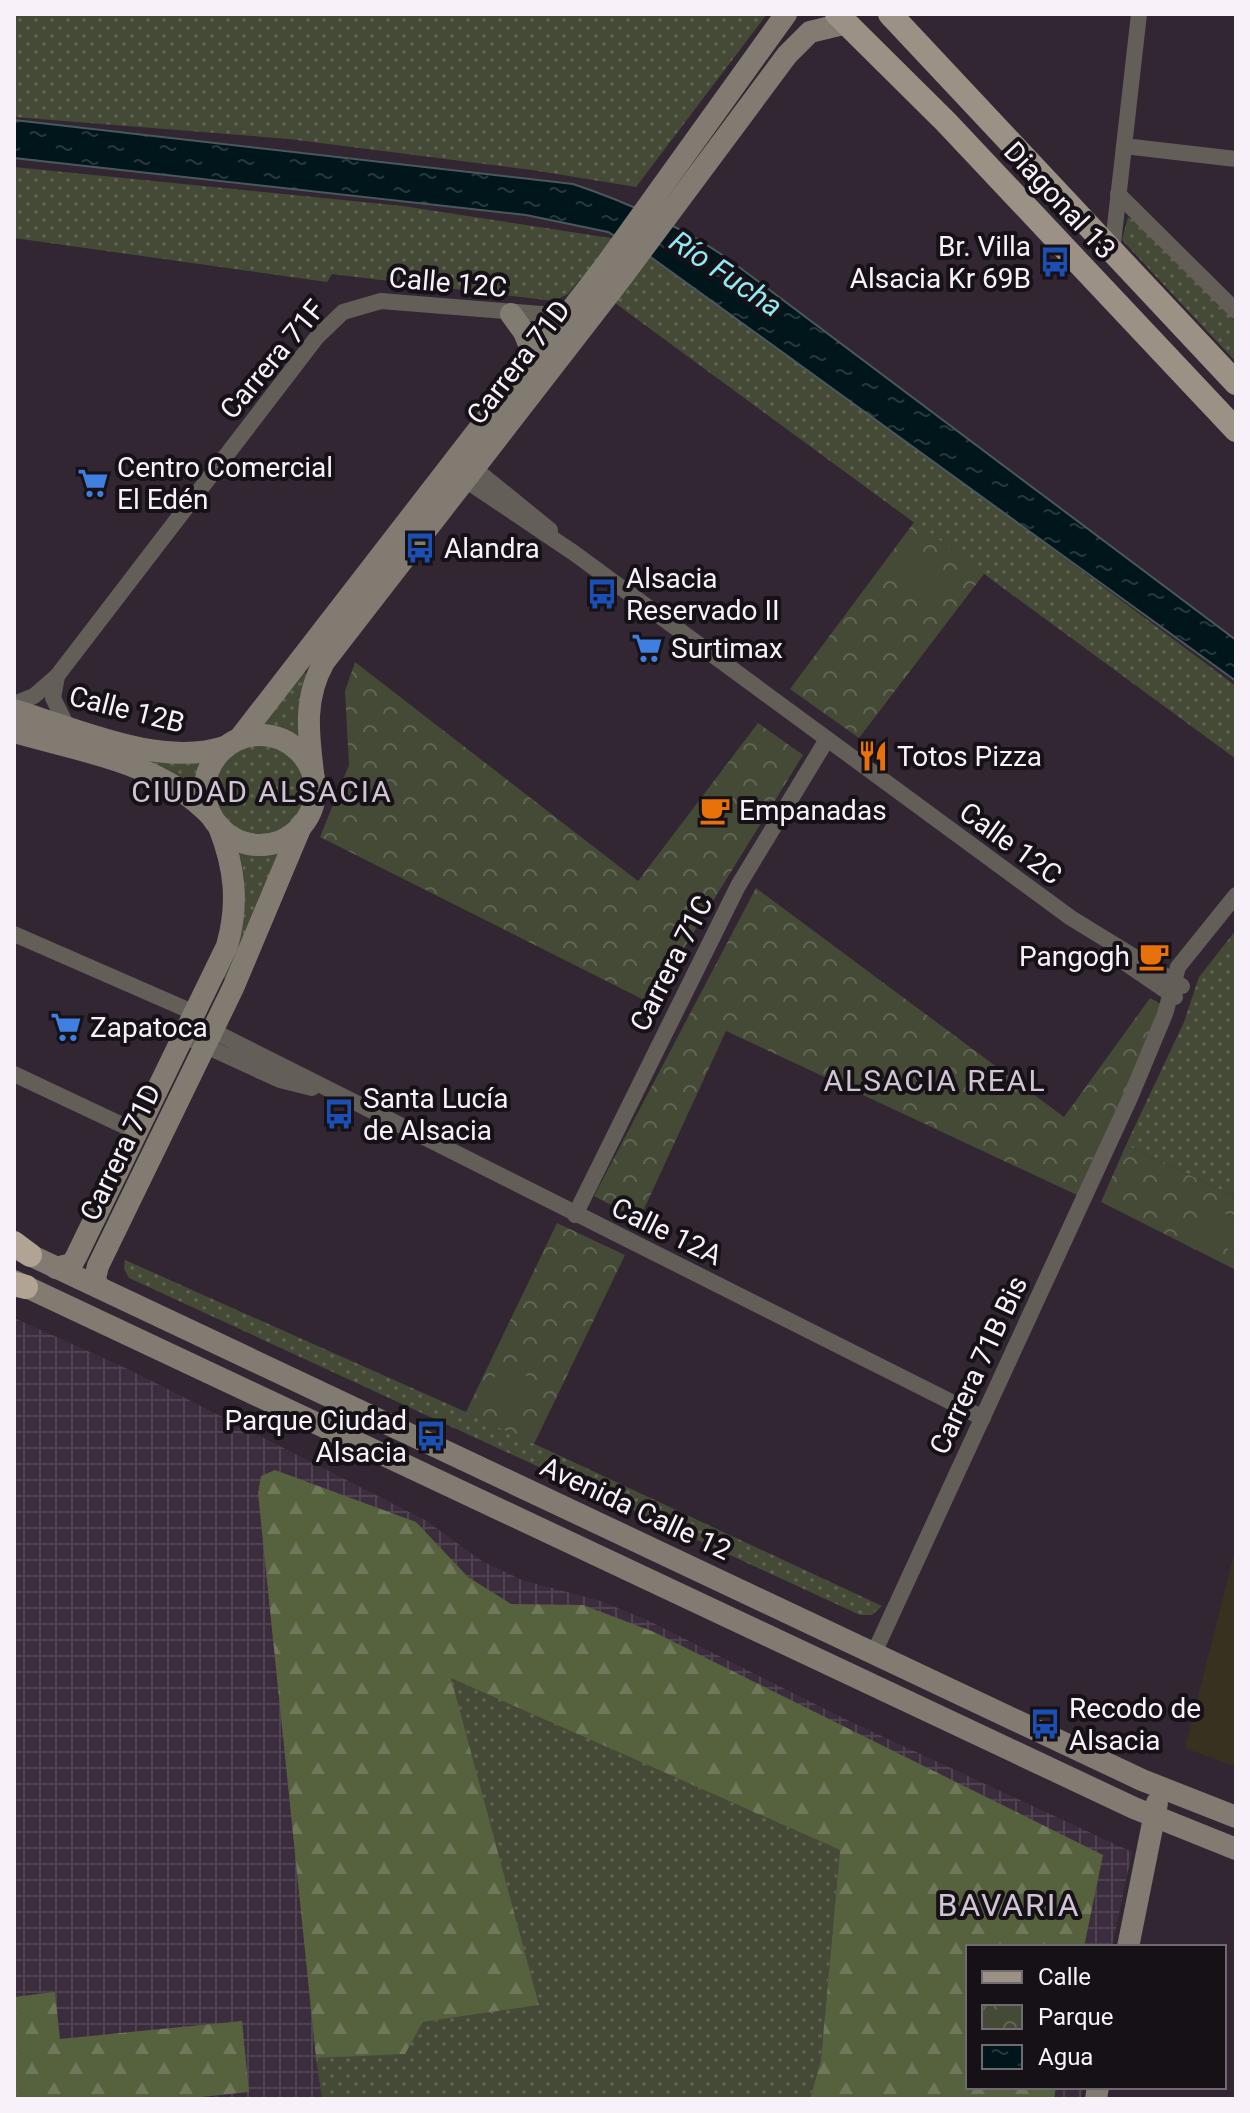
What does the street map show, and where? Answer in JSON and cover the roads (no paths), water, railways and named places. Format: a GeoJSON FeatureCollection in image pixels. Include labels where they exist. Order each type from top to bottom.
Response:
{"type":"FeatureCollection","features":[{"type":"Feature","properties":{"kind":"main road","name":"Diagonal 13"},"geometry":{"type":"LineString","coordinates":[[890,14],[1236,383]]}},
{"type":"Feature","properties":{"kind":"main road","name":"Diagonal 13"},"geometry":{"type":"LineString","coordinates":[[842,19],[946,122],[1236,430]]}},
{"type":"Feature","properties":{"kind":"street","name":"Carrera 71D"},"geometry":{"type":"LineString","coordinates":[[669,196],[786,14]]}},
{"type":"Feature","properties":{"kind":"street"},"geometry":{"type":"LineString","coordinates":[[1112,252],[1139,14]]}},
{"type":"Feature","properties":{"kind":"street","name":"Carrera 71D"},"geometry":{"type":"LineString","coordinates":[[233,743],[462,468],[669,196],[799,41],[821,27],[842,19]]}},
{"type":"Feature","properties":{"kind":"street"},"geometry":{"type":"LineString","coordinates":[[1124,146],[1236,159]]}},
{"type":"Feature","properties":{"kind":"street"},"geometry":{"type":"LineString","coordinates":[[1118,194],[1236,311]]}},
{"type":"Feature","properties":{"kind":"street","name":"Calle 12C"},"geometry":{"type":"LineString","coordinates":[[353,306],[381,301],[574,322]]}},
{"type":"Feature","properties":{"kind":"street","name":"Carrera 71F"},"geometry":{"type":"LineString","coordinates":[[14,707],[34,696],[57,676],[317,337],[353,306]]}},
{"type":"Feature","properties":{"kind":"street"},"geometry":{"type":"LineString","coordinates":[[511,314],[524,332],[534,357]]}},
{"type":"Feature","properties":{"kind":"street","name":"Carrera 71D"},"geometry":{"type":"LineString","coordinates":[[314,781],[308,720],[310,694],[316,677],[462,468],[534,357],[574,322]]}},
{"type":"Feature","properties":{"kind":"street","name":"Calle 12C"},"geometry":{"type":"LineString","coordinates":[[462,468],[826,741],[1175,989]]}},
{"type":"Feature","properties":{"kind":"street"},"geometry":{"type":"LineString","coordinates":[[57,676],[53,698],[67,726]]}},
{"type":"Feature","properties":{"kind":"street","name":"Calle 12B"},"geometry":{"type":"LineString","coordinates":[[14,707],[67,726],[180,755],[195,755],[233,743]]}},
{"type":"Feature","properties":{"kind":"street","name":"Calle 12B"},"geometry":{"type":"LineString","coordinates":[[14,732],[162,777],[188,793],[216,822]]}},
{"type":"Feature","properties":{"kind":"street"},"geometry":{"type":"LineString","coordinates":[[268,735],[286,742],[302,754],[314,781],[312,807],[302,824],[276,842],[256,844],[236,839],[216,822],[207,805],[206,779],[210,767],[233,743],[268,735]]}},
{"type":"Feature","properties":{"kind":"street","name":"Carrera 71C"},"geometry":{"type":"LineString","coordinates":[[575,1215],[738,886],[826,741]]}},
{"type":"Feature","properties":{"kind":"street","name":"Carrera 71D"},"geometry":{"type":"LineString","coordinates":[[56,1268],[72,1264],[77,1255],[227,946],[236,902],[230,859],[216,822]]}},
{"type":"Feature","properties":{"kind":"street","name":"Carrera 71D"},"geometry":{"type":"LineString","coordinates":[[98,1287],[95,1278],[98,1266],[251,949],[302,824]]}},
{"type":"Feature","properties":{"kind":"street","name":"Carrera 71B Bis"},"geometry":{"type":"LineString","coordinates":[[874,1653],[1130,1098],[1186,955],[1236,895]]}},
{"type":"Feature","properties":{"kind":"street","name":"Carrera 71B Bis"},"geometry":{"type":"LineString","coordinates":[[1175,989],[1236,903]]}},
{"type":"Feature","properties":{"kind":"street","name":"Calle 12A"},"geometry":{"type":"LineString","coordinates":[[14,934],[190,1023],[209,1038],[280,1080],[329,1092],[983,1418]]}},
{"type":"Feature","properties":{"kind":"street"},"geometry":{"type":"LineString","coordinates":[[14,1074],[137,1132]]}},
{"type":"Feature","properties":{"kind":"street","name":"Avenida Calle 12"},"geometry":{"type":"LineString","coordinates":[[19,1249],[1161,1787],[1236,1817]]}},
{"type":"Feature","properties":{"kind":"street"},"geometry":{"type":"LineString","coordinates":[[18,1284],[1155,1817],[1236,1849]]}},
{"type":"Feature","properties":{"kind":"street"},"geometry":{"type":"LineString","coordinates":[[586,1551],[600,1524]]}},
{"type":"Feature","properties":{"kind":"street"},"geometry":{"type":"LineString","coordinates":[[1128,1945],[1161,1787]]}},
{"type":"Feature","properties":{"kind":"water","name":"Río Fucha"},"geometry":{"type":"Polygon","coordinates":[[[14,120],[573,184],[653,216],[727,258],[1236,640],[1236,681],[648,255],[608,232],[526,215],[14,158],[14,120]]]}},
{"type":"Feature","properties":{"kind":"place","name":"Br. Villa Alsacia Kr 69B"},"geometry":{"type":"Point","coordinates":[1055,262]}},
{"type":"Feature","properties":{"kind":"place","name":"Centro Comercial El Edén"},"geometry":{"type":"Point","coordinates":[93,483]}},
{"type":"Feature","properties":{"kind":"place","name":"Alandra"},"geometry":{"type":"Point","coordinates":[420,548]}},
{"type":"Feature","properties":{"kind":"place","name":"Alsacia Reservado II"},"geometry":{"type":"Point","coordinates":[602,594]}},
{"type":"Feature","properties":{"kind":"place","name":"Surtimax"},"geometry":{"type":"Point","coordinates":[647,648]}},
{"type":"Feature","properties":{"kind":"place","name":"Totos Pizza"},"geometry":{"type":"Point","coordinates":[873,756]}},
{"type":"Feature","properties":{"kind":"place","name":"Empanadas"},"geometry":{"type":"Point","coordinates":[715,810]}},
{"type":"Feature","properties":{"kind":"place","name":"Pangogh"},"geometry":{"type":"Point","coordinates":[1154,956]}},
{"type":"Feature","properties":{"kind":"place","name":"Zapatoca"},"geometry":{"type":"Point","coordinates":[66,1027]}},
{"type":"Feature","properties":{"kind":"place","name":"Santa Lucía de Alsacia"},"geometry":{"type":"Point","coordinates":[339,1114]}},
{"type":"Feature","properties":{"kind":"place","name":"Parque Ciudad Alsacia"},"geometry":{"type":"Point","coordinates":[431,1436]}},
{"type":"Feature","properties":{"kind":"place","name":"Recodo de Alsacia"},"geometry":{"type":"Point","coordinates":[1045,1724]}},
{"type":"Feature","properties":{"kind":"district","name":"CIUDAD ALSACIA"},"geometry":{"type":"Point","coordinates":[262,792]}},
{"type":"Feature","properties":{"kind":"district","name":"ALSACIA REAL"},"geometry":{"type":"Point","coordinates":[935,1081]}},
{"type":"Feature","properties":{"kind":"district","name":"BAVARIA"},"geometry":{"type":"Point","coordinates":[1009,1905]}}]}
